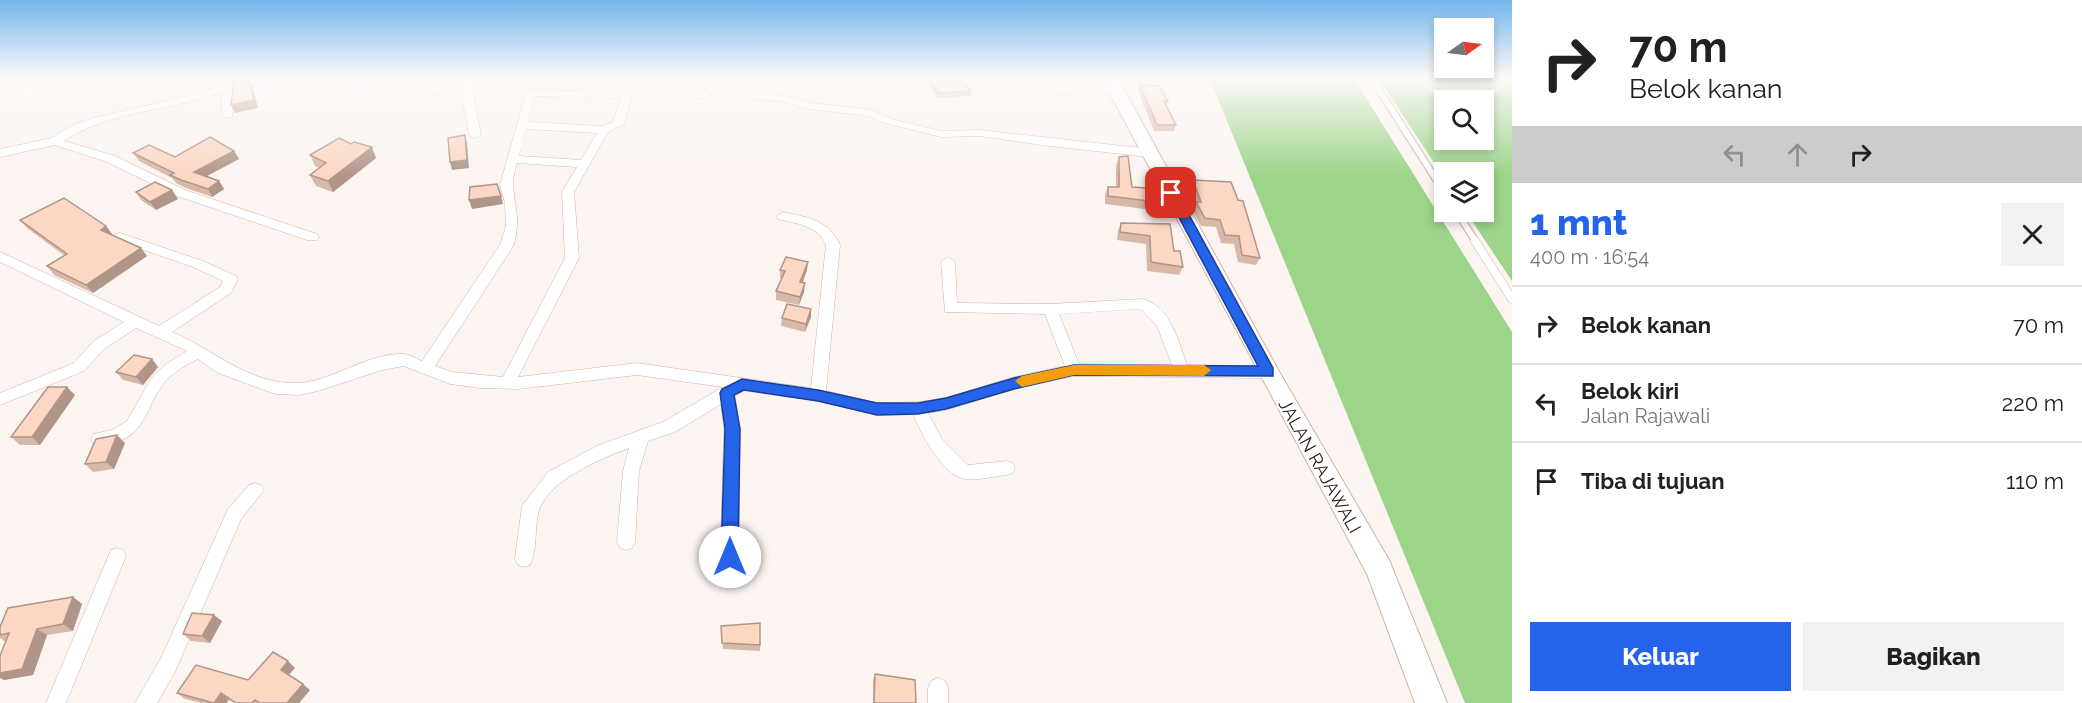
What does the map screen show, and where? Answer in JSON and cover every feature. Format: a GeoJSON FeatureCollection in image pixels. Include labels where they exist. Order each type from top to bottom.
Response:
{"type":"FeatureCollection","features":[{"type":"Feature","properties":{"kind":"street"},"geometry":{"type":"LineString","coordinates":[[0,153],[56,141],[77,127],[97,120],[145,110]]}},
{"type":"Feature","properties":{"kind":"street"},"geometry":{"type":"LineString","coordinates":[[228,110],[228,114]]}},
{"type":"Feature","properties":{"kind":"street"},"geometry":{"type":"LineString","coordinates":[[470,110],[475,135]]}},
{"type":"Feature","properties":{"kind":"street"},"geometry":{"type":"LineString","coordinates":[[426,367],[507,245],[512,226],[512,202],[506,185],[526,110]]}},
{"type":"Feature","properties":{"kind":"street"},"geometry":{"type":"LineString","coordinates":[[521,125],[604,130],[618,124],[623,110]]}},
{"type":"Feature","properties":{"kind":"street"},"geometry":{"type":"LineString","coordinates":[[843,110],[871,113],[888,121],[941,134],[980,133],[1049,143],[1150,153]]}},
{"type":"Feature","properties":{"kind":"street","name":"JALAN RAJAWALI"},"geometry":{"type":"LineString","coordinates":[[1127,110],[1268,372],[1379,569],[1431,703]]}},
{"type":"Feature","properties":{"kind":"street"},"geometry":{"type":"LineString","coordinates":[[507,382],[572,258],[567,192],[604,130]]}},
{"type":"Feature","properties":{"kind":"street"},"geometry":{"type":"LineString","coordinates":[[56,141],[71,148],[111,159],[182,193],[312,237]]}},
{"type":"Feature","properties":{"kind":"street"},"geometry":{"type":"LineString","coordinates":[[512,159],[585,164]]}},
{"type":"Feature","properties":{"kind":"street"},"geometry":{"type":"LineString","coordinates":[[783,216],[818,224],[830,234],[833,245],[818,395]]}},
{"type":"Feature","properties":{"kind":"street"},"geometry":{"type":"LineString","coordinates":[[120,237],[198,264],[231,279],[226,290],[160,332]]}},
{"type":"Feature","properties":{"kind":"street"},"geometry":{"type":"LineString","coordinates":[[0,256],[199,351],[223,369],[275,388],[318,385],[381,364],[405,360],[450,378],[480,382],[507,382],[637,369],[734,389],[818,395],[877,409],[918,408],[946,404],[1014,383],[1074,370],[1268,372]]}},
{"type":"Feature","properties":{"kind":"street"},"geometry":{"type":"LineString","coordinates":[[948,262],[950,308],[1050,309],[1143,304],[1154,309],[1161,318],[1181,370]]}},
{"type":"Feature","properties":{"kind":"street"},"geometry":{"type":"LineString","coordinates":[[1050,309],[1074,370]]}},
{"type":"Feature","properties":{"kind":"street"},"geometry":{"type":"LineString","coordinates":[[0,399],[69,374],[79,367],[99,345],[135,321]]}},
{"type":"Feature","properties":{"kind":"street"},"geometry":{"type":"LineString","coordinates":[[96,440],[129,430],[137,420],[154,384],[162,375],[199,351]]}},
{"type":"Feature","properties":{"kind":"street"},"geometry":{"type":"LineString","coordinates":[[524,559],[531,506],[554,477],[604,450],[669,427],[734,389]]}},
{"type":"Feature","properties":{"kind":"street"},"geometry":{"type":"LineString","coordinates":[[729,576],[734,389]]}},
{"type":"Feature","properties":{"kind":"street"},"geometry":{"type":"LineString","coordinates":[[918,408],[935,444],[947,459],[965,472],[1007,468]]}},
{"type":"Feature","properties":{"kind":"street"},"geometry":{"type":"LineString","coordinates":[[626,542],[631,471],[641,437]]}},
{"type":"Feature","properties":{"kind":"street"},"geometry":{"type":"LineString","coordinates":[[145,703],[168,665],[234,514],[255,490]]}},
{"type":"Feature","properties":{"kind":"street"},"geometry":{"type":"LineString","coordinates":[[56,703],[117,555]]}},
{"type":"Feature","properties":{"kind":"lane"},"geometry":{"type":"LineString","coordinates":[[1392,110],[1434,176]]}},
{"type":"Feature","properties":{"kind":"lane"},"geometry":{"type":"LineString","coordinates":[[1463,222],[1512,299]]}},
{"type":"Feature","properties":{"kind":"green space"},"geometry":{"type":"Polygon","coordinates":[[[1222,110],[1373,110],[1434,207],[1434,222],[1443,222],[1512,332],[1512,703],[1465,703],[1222,110]]]}},
{"type":"Feature","properties":{"kind":"green space"},"geometry":{"type":"Polygon","coordinates":[[[1399,110],[1434,110],[1434,150],[1494,150],[1494,110],[1512,110],[1512,281],[1473,222],[1494,222],[1494,162],[1434,163],[1399,110]]]}},
{"type":"Feature","properties":{"kind":"building"},"geometry":{"type":"Polygon","coordinates":[[[1151,110],[1168,110],[1176,125],[1157,125],[1151,110]]]}},
{"type":"Feature","properties":{"kind":"building"},"geometry":{"type":"Polygon","coordinates":[[[465,135],[467,160],[450,162],[448,138],[465,135]]]}},
{"type":"Feature","properties":{"kind":"building"},"geometry":{"type":"Polygon","coordinates":[[[210,137],[234,151],[194,172],[219,181],[208,189],[170,175],[174,173],[133,153],[149,145],[175,157],[210,137]]]}},
{"type":"Feature","properties":{"kind":"building"},"geometry":{"type":"Polygon","coordinates":[[[339,138],[351,144],[354,142],[372,147],[328,181],[310,175],[326,163],[310,155],[339,138]]]}},
{"type":"Feature","properties":{"kind":"building"},"geometry":{"type":"Polygon","coordinates":[[[1128,156],[1132,187],[1147,188],[1149,201],[1108,196],[1108,187],[1119,187],[1119,157],[1128,156]]]}},
{"type":"Feature","properties":{"kind":"building"},"geometry":{"type":"Polygon","coordinates":[[[1193,180],[1231,182],[1238,200],[1243,201],[1260,258],[1242,255],[1239,236],[1225,235],[1220,220],[1205,218],[1196,202],[1201,202],[1193,180]]]}},
{"type":"Feature","properties":{"kind":"building"},"geometry":{"type":"Polygon","coordinates":[[[155,182],[172,190],[150,202],[136,192],[155,182]]]}},
{"type":"Feature","properties":{"kind":"building"},"geometry":{"type":"Polygon","coordinates":[[[497,184],[501,196],[469,200],[470,187],[497,184]]]}},
{"type":"Feature","properties":{"kind":"building"},"geometry":{"type":"Polygon","coordinates":[[[64,198],[106,226],[101,230],[141,248],[86,285],[47,266],[67,254],[20,220],[64,198]]]}},
{"type":"Feature","properties":{"kind":"building"},"geometry":{"type":"Polygon","coordinates":[[[1121,223],[1170,224],[1174,251],[1180,251],[1183,267],[1151,262],[1150,236],[1120,232],[1121,223]]]}},
{"type":"Feature","properties":{"kind":"building"},"geometry":{"type":"Polygon","coordinates":[[[786,257],[808,262],[800,282],[805,283],[800,297],[776,291],[785,271],[780,270],[786,257]]]}},
{"type":"Feature","properties":{"kind":"building"},"geometry":{"type":"Polygon","coordinates":[[[787,304],[811,309],[806,324],[782,318],[787,304]]]}},
{"type":"Feature","properties":{"kind":"building"},"geometry":{"type":"Polygon","coordinates":[[[134,355],[152,359],[136,377],[116,372],[134,355]]]}},
{"type":"Feature","properties":{"kind":"building"},"geometry":{"type":"Polygon","coordinates":[[[48,387],[67,387],[32,437],[11,437],[48,387]]]}},
{"type":"Feature","properties":{"kind":"building"},"geometry":{"type":"Polygon","coordinates":[[[117,435],[106,462],[85,464],[96,439],[117,435]]]}},
{"type":"Feature","properties":{"kind":"building"},"geometry":{"type":"Polygon","coordinates":[[[73,597],[63,624],[37,629],[22,669],[0,673],[0,656],[9,633],[0,635],[0,627],[8,608],[73,597]]]}},
{"type":"Feature","properties":{"kind":"building"},"geometry":{"type":"Polygon","coordinates":[[[192,613],[214,615],[202,636],[183,634],[192,613]]]}},
{"type":"Feature","properties":{"kind":"building"},"geometry":{"type":"Polygon","coordinates":[[[760,623],[760,645],[722,643],[721,626],[760,623]]]}},
{"type":"Feature","properties":{"kind":"building"},"geometry":{"type":"Polygon","coordinates":[[[273,652],[288,661],[281,670],[303,684],[287,703],[260,703],[255,700],[252,703],[236,703],[221,693],[214,703],[177,693],[196,665],[248,680],[273,652]]]}},
{"type":"Feature","properties":{"kind":"building"},"geometry":{"type":"Polygon","coordinates":[[[875,674],[915,680],[916,703],[874,703],[875,674]]]}},
{"type":"Feature","properties":{"kind":"slow traffic"},"geometry":{"type":"LineString","coordinates":[[1022,381],[1074,370],[1204,370]]}},
{"type":"Feature","properties":{"kind":"route"},"geometry":{"type":"LineString","coordinates":[[730,557],[732,429],[727,393],[742,384],[818,395],[877,409],[918,408],[946,404],[1014,383],[1074,370],[1268,372],[1171,193]]}}]}
